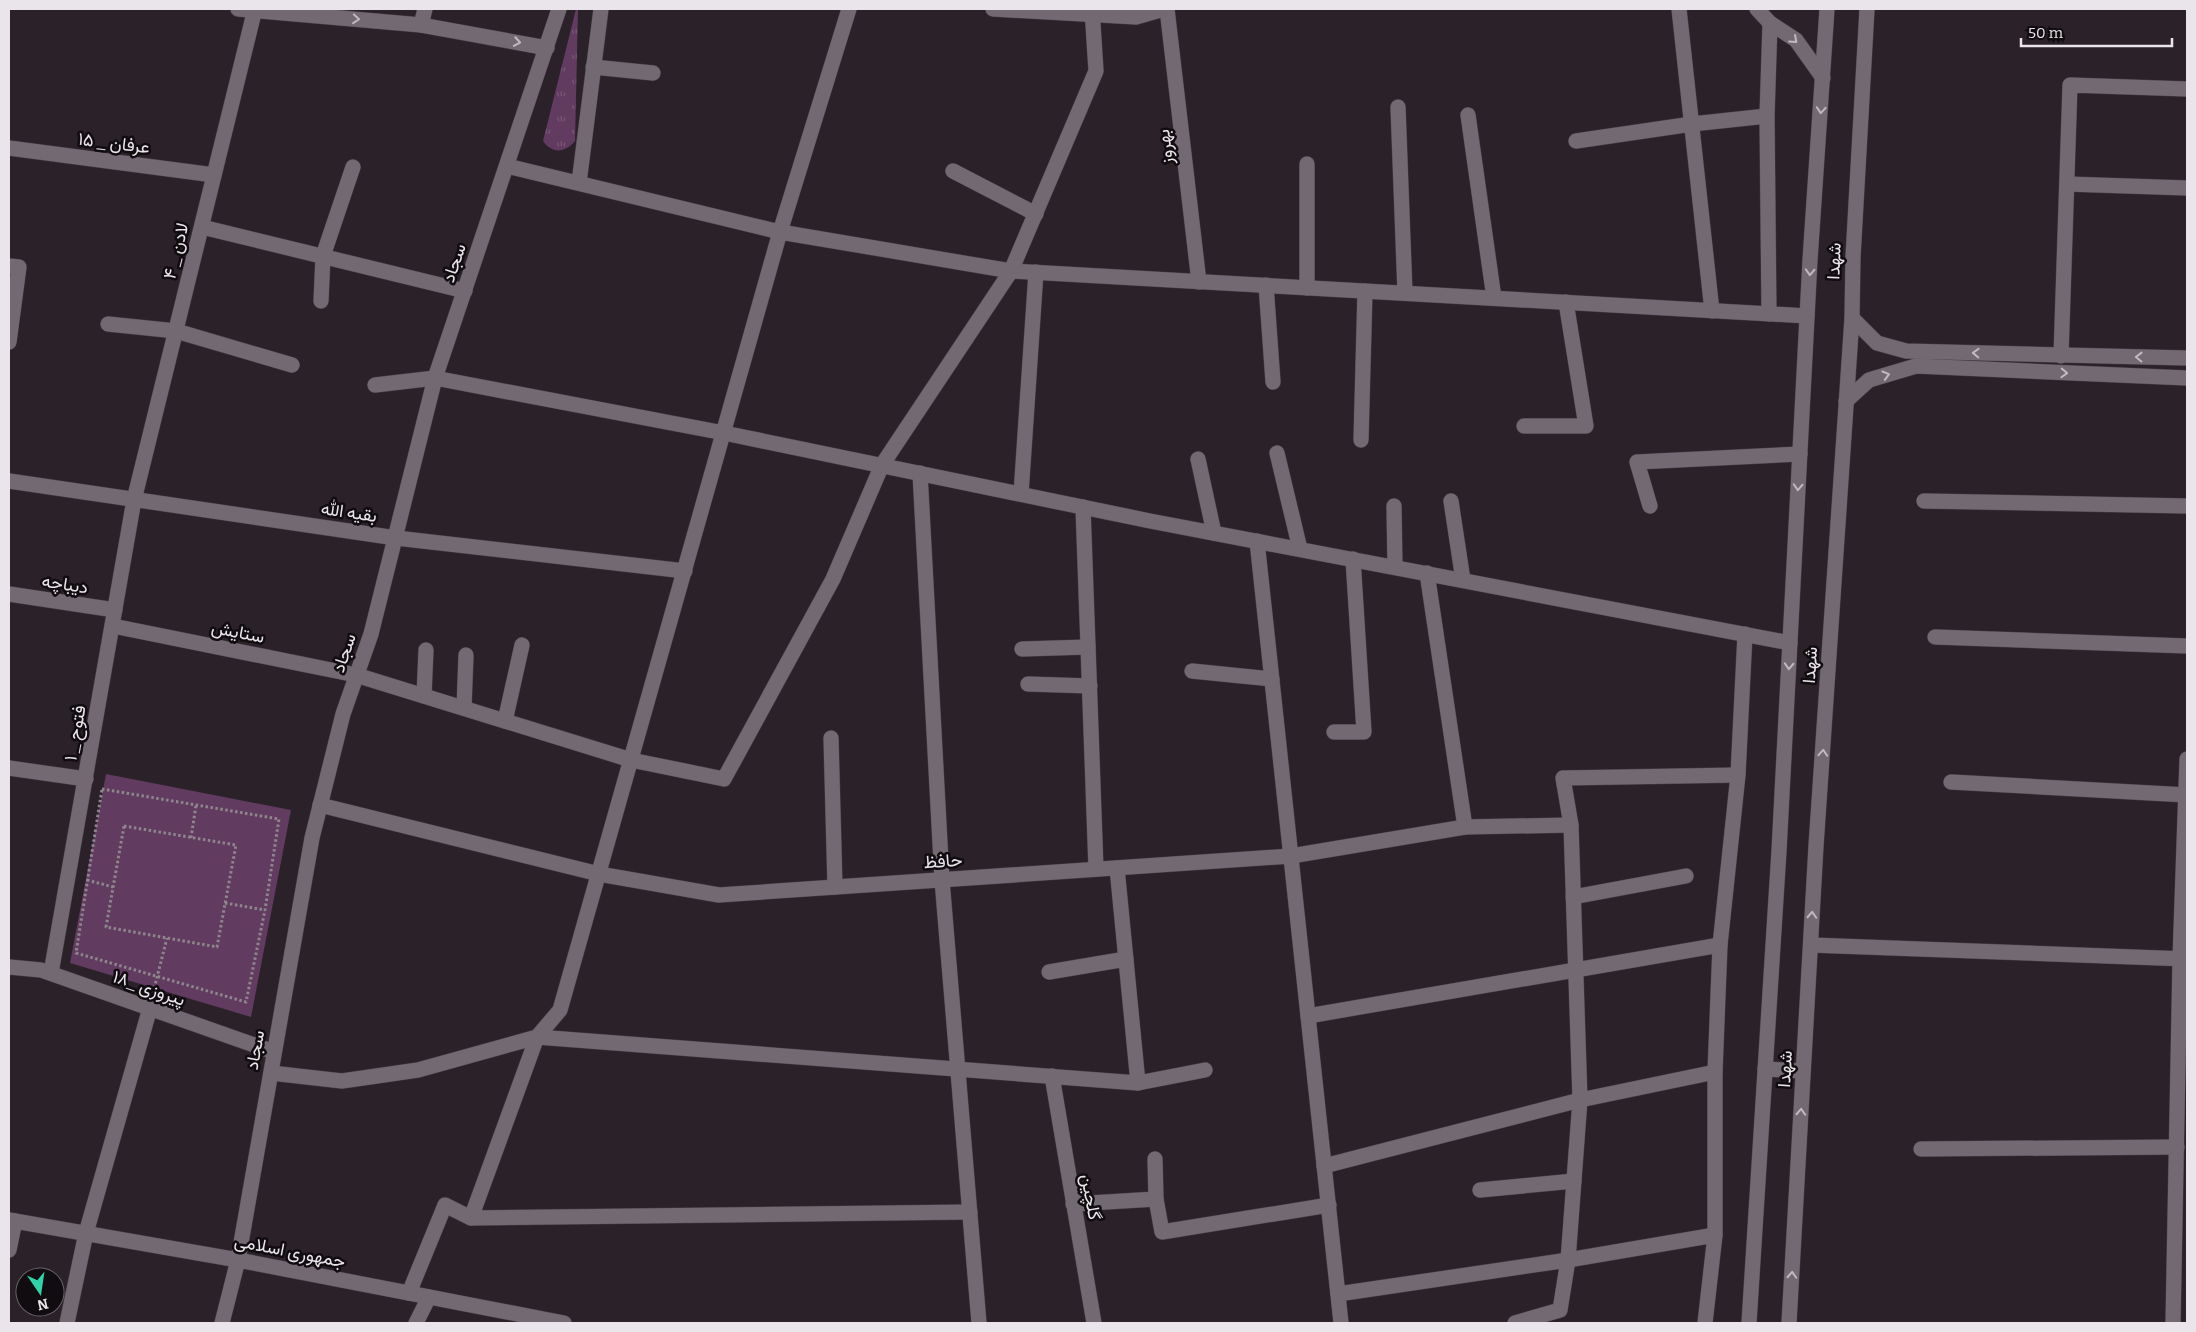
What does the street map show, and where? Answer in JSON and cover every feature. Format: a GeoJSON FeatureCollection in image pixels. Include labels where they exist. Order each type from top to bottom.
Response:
{"type":"FeatureCollection","features":[{"type":"Feature","properties":{"kind":"street"},"geometry":{"type":"LineString","coordinates":[[238,9],[421,25],[547,48]]}},
{"type":"Feature","properties":{"kind":"street"},"geometry":{"type":"LineString","coordinates":[[421,25],[426,9]]}},
{"type":"Feature","properties":{"kind":"street","name":"سجاد"},"geometry":{"type":"LineString","coordinates":[[222,1323],[238,1260],[312,838],[343,714],[371,634],[435,378],[547,48],[558,9]]}},
{"type":"Feature","properties":{"kind":"street"},"geometry":{"type":"LineString","coordinates":[[579,183],[601,9]]}},
{"type":"Feature","properties":{"kind":"street"},"geometry":{"type":"LineString","coordinates":[[470,1218],[537,1037],[560,1010],[780,232],[849,9]]}},
{"type":"Feature","properties":{"kind":"street"},"geometry":{"type":"LineString","coordinates":[[993,9],[1092,12],[1136,17],[1166,9]]}},
{"type":"Feature","properties":{"kind":"street","name":"بهروز"},"geometry":{"type":"LineString","coordinates":[[1166,9],[1199,282]]}},
{"type":"Feature","properties":{"kind":"street"},"geometry":{"type":"LineString","coordinates":[[1679,9],[1712,311]]}},
{"type":"Feature","properties":{"kind":"street"},"geometry":{"type":"LineString","coordinates":[[1757,9],[1770,23],[1796,40],[1823,78]]}},
{"type":"Feature","properties":{"kind":"street","name":"شهدا"},"geometry":{"type":"LineString","coordinates":[[1749,1323],[1790,643],[1807,316],[1827,9]]}},
{"type":"Feature","properties":{"kind":"street","name":"شهدا"},"geometry":{"type":"LineString","coordinates":[[1789,1323],[1811,945],[1852,318],[1853,248],[1867,9]]}},
{"type":"Feature","properties":{"kind":"street","name":"لادن _ ۴"},"geometry":{"type":"LineString","coordinates":[[134,500],[255,10]]}},
{"type":"Feature","properties":{"kind":"street"},"geometry":{"type":"LineString","coordinates":[[882,465],[1012,271],[1096,71],[1092,12]]}},
{"type":"Feature","properties":{"kind":"street"},"geometry":{"type":"LineString","coordinates":[[1769,314],[1767,116],[1770,23]]}},
{"type":"Feature","properties":{"kind":"street"},"geometry":{"type":"LineString","coordinates":[[593,67],[653,73]]}},
{"type":"Feature","properties":{"kind":"street"},"geometry":{"type":"LineString","coordinates":[[2061,356],[2070,85],[2187,89]]}},
{"type":"Feature","properties":{"kind":"street"},"geometry":{"type":"LineString","coordinates":[[1398,107],[1405,293]]}},
{"type":"Feature","properties":{"kind":"street"},"geometry":{"type":"LineString","coordinates":[[1468,115],[1494,298]]}},
{"type":"Feature","properties":{"kind":"street"},"geometry":{"type":"LineString","coordinates":[[1576,141],[1692,124],[1767,116]]}},
{"type":"Feature","properties":{"kind":"street","name":"عرفان _ ۱۵"},"geometry":{"type":"LineString","coordinates":[[9,148],[214,174]]}},
{"type":"Feature","properties":{"kind":"street"},"geometry":{"type":"LineString","coordinates":[[1306,164],[1307,288]]}},
{"type":"Feature","properties":{"kind":"street"},"geometry":{"type":"LineString","coordinates":[[321,301],[323,256],[353,166]]}},
{"type":"Feature","properties":{"kind":"street"},"geometry":{"type":"LineString","coordinates":[[507,166],[780,232],[1012,271],[1807,316]]}},
{"type":"Feature","properties":{"kind":"street"},"geometry":{"type":"LineString","coordinates":[[953,171],[1036,214]]}},
{"type":"Feature","properties":{"kind":"street"},"geometry":{"type":"LineString","coordinates":[[2067,184],[2187,188]]}},
{"type":"Feature","properties":{"kind":"street"},"geometry":{"type":"LineString","coordinates":[[202,227],[464,291]]}},
{"type":"Feature","properties":{"kind":"street"},"geometry":{"type":"LineString","coordinates":[[9,342],[14,266]]}},
{"type":"Feature","properties":{"kind":"street"},"geometry":{"type":"LineString","coordinates":[[1021,494],[1036,272]]}},
{"type":"Feature","properties":{"kind":"street"},"geometry":{"type":"LineString","coordinates":[[1266,286],[1273,382]]}},
{"type":"Feature","properties":{"kind":"street"},"geometry":{"type":"LineString","coordinates":[[1361,440],[1365,291]]}},
{"type":"Feature","properties":{"kind":"street"},"geometry":{"type":"LineString","coordinates":[[1524,426],[1586,426],[1566,302]]}},
{"type":"Feature","properties":{"kind":"street"},"geometry":{"type":"LineString","coordinates":[[1852,318],[1877,343],[1906,351],[2187,358]]}},
{"type":"Feature","properties":{"kind":"street"},"geometry":{"type":"LineString","coordinates":[[108,324],[176,331],[292,365]]}},
{"type":"Feature","properties":{"kind":"street"},"geometry":{"type":"LineString","coordinates":[[2040,355],[2040,372]]}},
{"type":"Feature","properties":{"kind":"street"},"geometry":{"type":"LineString","coordinates":[[1846,401],[1870,380],[1916,366],[2187,378]]}},
{"type":"Feature","properties":{"kind":"street"},"geometry":{"type":"LineString","coordinates":[[375,384],[435,378],[724,433],[1214,533],[1790,643]]}},
{"type":"Feature","properties":{"kind":"street"},"geometry":{"type":"LineString","coordinates":[[1277,453],[1300,549]]}},
{"type":"Feature","properties":{"kind":"street"},"geometry":{"type":"LineString","coordinates":[[1650,506],[1637,462],[1800,454]]}},
{"type":"Feature","properties":{"kind":"street"},"geometry":{"type":"LineString","coordinates":[[1198,459],[1214,533]]}},
{"type":"Feature","properties":{"kind":"street","name":"ستایش"},"geometry":{"type":"LineString","coordinates":[[113,626],[356,675],[631,760],[724,779],[833,579],[882,465]]}},
{"type":"Feature","properties":{"kind":"street"},"geometry":{"type":"LineString","coordinates":[[920,473],[942,880],[979,1323]]}},
{"type":"Feature","properties":{"kind":"street","name":"بقیه الله"},"geometry":{"type":"LineString","coordinates":[[9,481],[396,538],[685,571]]}},
{"type":"Feature","properties":{"kind":"street","name":"فتوح _ ۱"},"geometry":{"type":"LineString","coordinates":[[51,973],[134,500]]}},
{"type":"Feature","properties":{"kind":"street"},"geometry":{"type":"LineString","coordinates":[[1451,501],[1463,580]]}},
{"type":"Feature","properties":{"kind":"street"},"geometry":{"type":"LineString","coordinates":[[1924,501],[2187,506]]}},
{"type":"Feature","properties":{"kind":"street"},"geometry":{"type":"LineString","coordinates":[[1394,506],[1395,568]]}},
{"type":"Feature","properties":{"kind":"street"},"geometry":{"type":"LineString","coordinates":[[1083,507],[1096,869]]}},
{"type":"Feature","properties":{"kind":"street"},"geometry":{"type":"LineString","coordinates":[[1257,541],[1341,1323]]}},
{"type":"Feature","properties":{"kind":"street"},"geometry":{"type":"LineString","coordinates":[[1334,732],[1364,732],[1353,559]]}},
{"type":"Feature","properties":{"kind":"street"},"geometry":{"type":"LineString","coordinates":[[1427,574],[1464,827]]}},
{"type":"Feature","properties":{"kind":"street","name":"دیباچه"},"geometry":{"type":"LineString","coordinates":[[9,594],[115,610]]}},
{"type":"Feature","properties":{"kind":"street"},"geometry":{"type":"LineString","coordinates":[[1705,1323],[1715,1235],[1714,1072],[1720,945],[1738,775],[1745,634]]}},
{"type":"Feature","properties":{"kind":"street"},"geometry":{"type":"LineString","coordinates":[[1935,637],[2187,646]]}},
{"type":"Feature","properties":{"kind":"street"},"geometry":{"type":"LineString","coordinates":[[505,721],[522,645]]}},
{"type":"Feature","properties":{"kind":"street"},"geometry":{"type":"LineString","coordinates":[[1022,649],[1088,647]]}},
{"type":"Feature","properties":{"kind":"street"},"geometry":{"type":"LineString","coordinates":[[424,696],[426,650]]}},
{"type":"Feature","properties":{"kind":"street"},"geometry":{"type":"LineString","coordinates":[[464,708],[466,655]]}},
{"type":"Feature","properties":{"kind":"street"},"geometry":{"type":"LineString","coordinates":[[1192,671],[1272,679]]}},
{"type":"Feature","properties":{"kind":"street"},"geometry":{"type":"LineString","coordinates":[[1028,684],[1090,686]]}},
{"type":"Feature","properties":{"kind":"street"},"geometry":{"type":"LineString","coordinates":[[831,738],[835,887]]}},
{"type":"Feature","properties":{"kind":"street"},"geometry":{"type":"LineString","coordinates":[[2173,1323],[2181,1237],[2177,1147],[2182,1084],[2187,759]]}},
{"type":"Feature","properties":{"kind":"street"},"geometry":{"type":"LineString","coordinates":[[9,768],[86,779]]}},
{"type":"Feature","properties":{"kind":"street"},"geometry":{"type":"LineString","coordinates":[[1515,1323],[1560,1310],[1568,1260],[1580,1100],[1571,825],[1563,778],[1738,775]]}},
{"type":"Feature","properties":{"kind":"street"},"geometry":{"type":"LineString","coordinates":[[1951,782],[2187,795]]}},
{"type":"Feature","properties":{"kind":"street","name":"حافظ"},"geometry":{"type":"LineString","coordinates":[[320,805],[598,874],[718,895],[1291,856],[1464,827],[1571,825]]}},
{"type":"Feature","properties":{"kind":"street"},"geometry":{"type":"LineString","coordinates":[[1117,868],[1138,1083]]}},
{"type":"Feature","properties":{"kind":"street"},"geometry":{"type":"LineString","coordinates":[[1573,897],[1686,876]]}},
{"type":"Feature","properties":{"kind":"street"},"geometry":{"type":"LineString","coordinates":[[1308,1016],[1720,945]]}},
{"type":"Feature","properties":{"kind":"street"},"geometry":{"type":"LineString","coordinates":[[1811,945],[2184,959]]}},
{"type":"Feature","properties":{"kind":"street"},"geometry":{"type":"LineString","coordinates":[[1050,972],[1126,959]]}},
{"type":"Feature","properties":{"kind":"street","name":"پیروزی _۱۸"},"geometry":{"type":"LineString","coordinates":[[9,967],[41,970],[51,973],[274,1052]]}},
{"type":"Feature","properties":{"kind":"street"},"geometry":{"type":"LineString","coordinates":[[67,1323],[86,1233],[150,1008]]}},
{"type":"Feature","properties":{"kind":"street"},"geometry":{"type":"LineString","coordinates":[[270,1073],[342,1081],[418,1070],[537,1037],[1138,1083],[1205,1070]]}},
{"type":"Feature","properties":{"kind":"street"},"geometry":{"type":"LineString","coordinates":[[1765,1069],[1804,1071]]}},
{"type":"Feature","properties":{"kind":"street"},"geometry":{"type":"LineString","coordinates":[[1324,1166],[1580,1100],[1714,1072]]}},
{"type":"Feature","properties":{"kind":"street","name":"گلچین"},"geometry":{"type":"LineString","coordinates":[[1052,1076],[1094,1323]]}},
{"type":"Feature","properties":{"kind":"street"},"geometry":{"type":"LineString","coordinates":[[1921,1149],[2177,1147]]}},
{"type":"Feature","properties":{"kind":"street"},"geometry":{"type":"LineString","coordinates":[[1156,1159],[1156,1199],[1162,1232],[1329,1205]]}},
{"type":"Feature","properties":{"kind":"street"},"geometry":{"type":"LineString","coordinates":[[1480,1190],[1574,1181]]}},
{"type":"Feature","properties":{"kind":"street"},"geometry":{"type":"LineString","coordinates":[[1073,1204],[1156,1199]]}},
{"type":"Feature","properties":{"kind":"street"},"geometry":{"type":"LineString","coordinates":[[409,1293],[445,1205],[470,1218],[970,1212]]}},
{"type":"Feature","properties":{"kind":"street"},"geometry":{"type":"LineString","coordinates":[[9,1250],[12,1221]]}},
{"type":"Feature","properties":{"kind":"street","name":"جمهوری اسلامی"},"geometry":{"type":"LineString","coordinates":[[12,1221],[238,1260],[409,1293],[516,1319],[564,1323]]}},
{"type":"Feature","properties":{"kind":"street"},"geometry":{"type":"LineString","coordinates":[[1338,1294],[1568,1260],[1715,1235]]}},
{"type":"Feature","properties":{"kind":"street"},"geometry":{"type":"LineString","coordinates":[[416,1323],[428,1297]]}},
{"type":"Feature","properties":{"kind":"path"},"geometry":{"type":"LineString","coordinates":[[102,789],[279,819],[265,910],[246,1002],[76,953],[87,880],[102,789]]}},
{"type":"Feature","properties":{"kind":"path"},"geometry":{"type":"LineString","coordinates":[[191,838],[196,805]]}},
{"type":"Feature","properties":{"kind":"path"},"geometry":{"type":"LineString","coordinates":[[124,826],[236,846],[217,947],[106,927],[113,887],[124,826]]}},
{"type":"Feature","properties":{"kind":"path"},"geometry":{"type":"LineString","coordinates":[[87,880],[113,887]]}},
{"type":"Feature","properties":{"kind":"path"},"geometry":{"type":"LineString","coordinates":[[225,903],[265,910]]}},
{"type":"Feature","properties":{"kind":"path"},"geometry":{"type":"LineString","coordinates":[[150,1008],[167,938]]}},
{"type":"Feature","properties":{"kind":"green space"},"geometry":{"type":"Polygon","coordinates":[[[576,9],[578,9],[575,141],[563,150],[554,150],[543,141],[576,9]]]}},
{"type":"Feature","properties":{"kind":"green space"},"geometry":{"type":"Polygon","coordinates":[[[106,774],[291,810],[251,1017],[70,963],[106,774]]]}}]}
